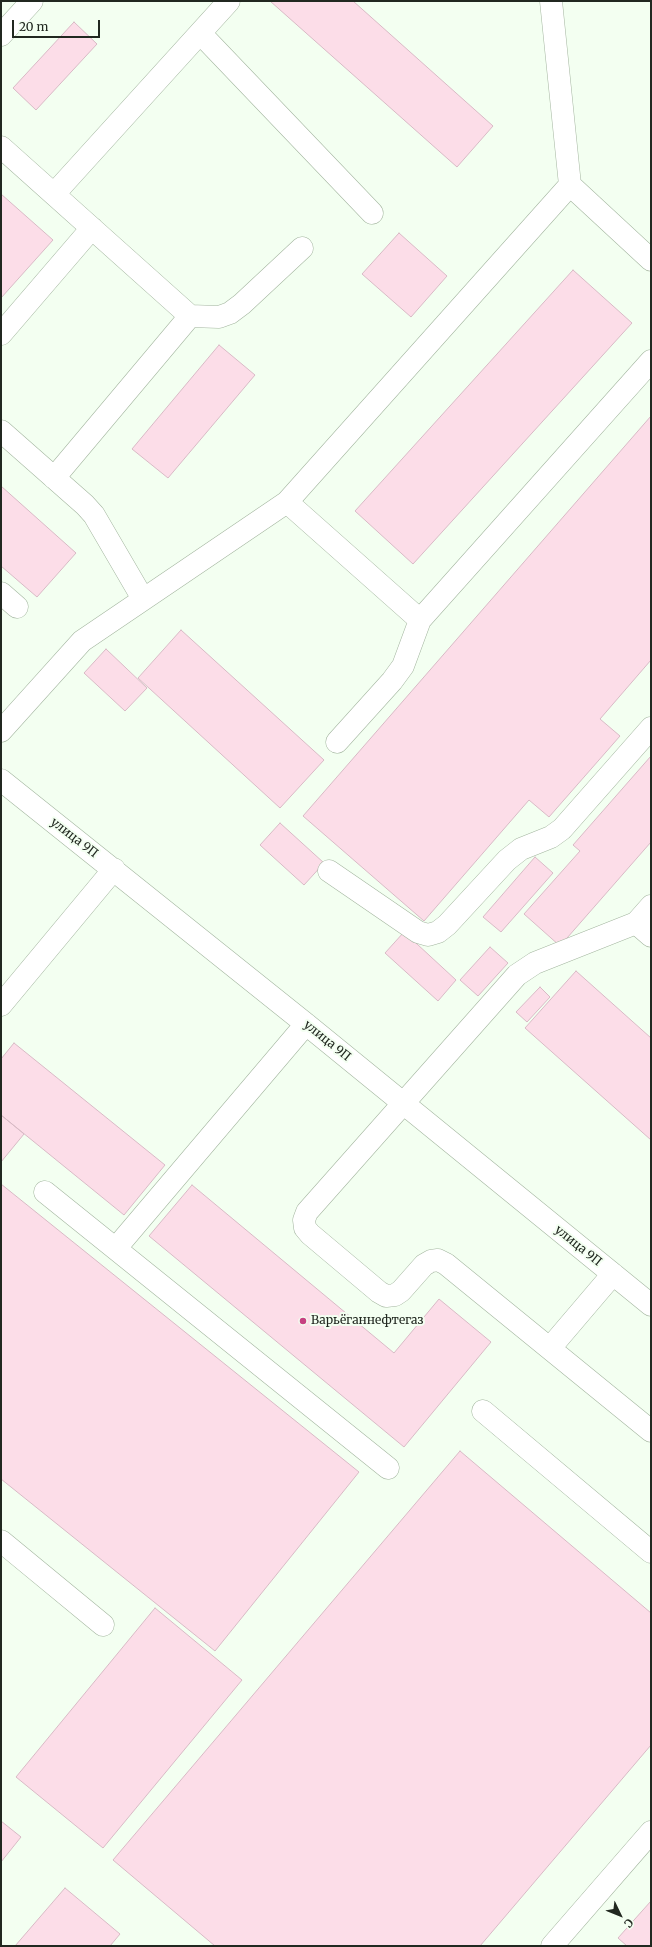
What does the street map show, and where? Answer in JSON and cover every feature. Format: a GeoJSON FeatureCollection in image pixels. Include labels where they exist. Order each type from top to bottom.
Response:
{"type":"FeatureCollection","features":[{"type":"Feature","properties":{"kind":"street"},"geometry":{"type":"LineString","coordinates":[[1,35],[32,1]]}},
{"type":"Feature","properties":{"kind":"street"},"geometry":{"type":"LineString","coordinates":[[54,194],[229,1]]}},
{"type":"Feature","properties":{"kind":"street"},"geometry":{"type":"LineString","coordinates":[[551,1],[570,185],[651,260]]}},
{"type":"Feature","properties":{"kind":"street"},"geometry":{"type":"LineString","coordinates":[[200,33],[372,213]]}},
{"type":"Feature","properties":{"kind":"street"},"geometry":{"type":"LineString","coordinates":[[1,147],[190,316],[219,317],[230,312],[242,304],[302,248]]}},
{"type":"Feature","properties":{"kind":"street"},"geometry":{"type":"LineString","coordinates":[[1,731],[82,641],[287,502],[570,185]]}},
{"type":"Feature","properties":{"kind":"street"},"geometry":{"type":"LineString","coordinates":[[1,334],[92,228]]}},
{"type":"Feature","properties":{"kind":"street"},"geometry":{"type":"LineString","coordinates":[[54,478],[190,316]]}},
{"type":"Feature","properties":{"kind":"street"},"geometry":{"type":"LineString","coordinates":[[337,742],[392,681],[403,666],[420,620],[651,361]]}},
{"type":"Feature","properties":{"kind":"street"},"geometry":{"type":"LineString","coordinates":[[1,431],[85,505],[94,516],[143,599]]}},
{"type":"Feature","properties":{"kind":"street"},"geometry":{"type":"LineString","coordinates":[[287,502],[420,620]]}},
{"type":"Feature","properties":{"kind":"street"},"geometry":{"type":"LineString","coordinates":[[329,871],[418,932],[428,935],[438,932],[447,925],[507,860],[520,849],[551,837],[562,829],[651,728]]}},
{"type":"Feature","properties":{"kind":"street","name":"улица 9П"},"geometry":{"type":"LineString","coordinates":[[1,780],[403,1102],[651,1305]]}},
{"type":"Feature","properties":{"kind":"street"},"geometry":{"type":"LineString","coordinates":[[1,1005],[114,870]]}},
{"type":"Feature","properties":{"kind":"street"},"geometry":{"type":"LineString","coordinates":[[651,906],[643,930],[535,963],[517,975],[307,1212],[304,1220],[305,1228],[310,1234],[379,1292],[386,1296],[394,1296],[424,1265],[431,1261],[438,1260],[446,1264],[651,1431]]}},
{"type":"Feature","properties":{"kind":"street"},"geometry":{"type":"LineString","coordinates":[[116,1248],[306,1024]]}},
{"type":"Feature","properties":{"kind":"street"},"geometry":{"type":"LineString","coordinates":[[45,1192],[388,1468]]}},
{"type":"Feature","properties":{"kind":"street"},"geometry":{"type":"LineString","coordinates":[[550,1348],[613,1274]]}},
{"type":"Feature","properties":{"kind":"street"},"geometry":{"type":"LineString","coordinates":[[483,1411],[651,1552]]}},
{"type":"Feature","properties":{"kind":"street"},"geometry":{"type":"LineString","coordinates":[[1,1541],[103,1625]]}},
{"type":"Feature","properties":{"kind":"street"},"geometry":{"type":"LineString","coordinates":[[552,1946],[651,1832]]}},
{"type":"Feature","properties":{"kind":"building"},"geometry":{"type":"Polygon","coordinates":[[[270,1],[353,1],[493,126],[457,167],[270,1]]]}},
{"type":"Feature","properties":{"kind":"building"},"geometry":{"type":"Polygon","coordinates":[[[74,22],[97,44],[36,110],[13,88],[74,22]]]}},
{"type":"Feature","properties":{"kind":"building"},"geometry":{"type":"Polygon","coordinates":[[[1,194],[53,240],[1,298],[1,194]]]}},
{"type":"Feature","properties":{"kind":"building"},"geometry":{"type":"Polygon","coordinates":[[[399,233],[447,276],[411,317],[362,274],[399,233]]]}},
{"type":"Feature","properties":{"kind":"building"},"geometry":{"type":"Polygon","coordinates":[[[573,270],[632,323],[413,564],[355,511],[573,270]]]}},
{"type":"Feature","properties":{"kind":"building"},"geometry":{"type":"Polygon","coordinates":[[[219,345],[255,375],[168,478],[132,449],[219,345]]]}},
{"type":"Feature","properties":{"kind":"building"},"geometry":{"type":"Polygon","coordinates":[[[651,416],[651,660],[600,719],[620,736],[549,817],[529,800],[424,921],[303,816],[651,416]]]}},
{"type":"Feature","properties":{"kind":"building"},"geometry":{"type":"Polygon","coordinates":[[[1,486],[76,553],[37,597],[1,566],[1,486]]]}},
{"type":"Feature","properties":{"kind":"building"},"geometry":{"type":"Polygon","coordinates":[[[181,630],[324,760],[280,808],[138,678],[181,630]]]}},
{"type":"Feature","properties":{"kind":"building"},"geometry":{"type":"Polygon","coordinates":[[[106,649],[147,688],[125,711],[84,673],[106,649]]]}},
{"type":"Feature","properties":{"kind":"building"},"geometry":{"type":"Polygon","coordinates":[[[651,756],[651,842],[560,946],[524,914],[580,851],[573,845],[651,756]]]}},
{"type":"Feature","properties":{"kind":"building"},"geometry":{"type":"Polygon","coordinates":[[[280,823],[324,863],[304,885],[260,845],[280,823]]]}},
{"type":"Feature","properties":{"kind":"building"},"geometry":{"type":"Polygon","coordinates":[[[535,857],[553,873],[501,932],[483,917],[535,857]]]}},
{"type":"Feature","properties":{"kind":"building"},"geometry":{"type":"Polygon","coordinates":[[[404,932],[456,980],[438,1001],[385,953],[404,932]]]}},
{"type":"Feature","properties":{"kind":"building"},"geometry":{"type":"Polygon","coordinates":[[[490,947],[508,963],[478,996],[460,980],[490,947]]]}},
{"type":"Feature","properties":{"kind":"building"},"geometry":{"type":"Polygon","coordinates":[[[576,971],[651,1038],[651,1140],[525,1028],[576,971]]]}},
{"type":"Feature","properties":{"kind":"building"},"geometry":{"type":"Polygon","coordinates":[[[540,987],[550,997],[527,1022],[516,1012],[540,987]]]}},
{"type":"Feature","properties":{"kind":"building"},"geometry":{"type":"Polygon","coordinates":[[[14,1043],[165,1165],[124,1215],[1,1115],[1,1059],[14,1043]]]}},
{"type":"Feature","properties":{"kind":"building"},"geometry":{"type":"Polygon","coordinates":[[[1,1115],[24,1134],[1,1162],[1,1115]]]}},
{"type":"Feature","properties":{"kind":"building"},"geometry":{"type":"Polygon","coordinates":[[[1,1184],[359,1472],[215,1651],[1,1479],[1,1184]]]}},
{"type":"Feature","properties":{"kind":"building","name":"Варьёганнефтегаз"},"geometry":{"type":"Polygon","coordinates":[[[192,1185],[394,1353],[439,1299],[491,1342],[404,1447],[149,1236],[192,1185]]]}},
{"type":"Feature","properties":{"kind":"building"},"geometry":{"type":"Polygon","coordinates":[[[460,1451],[651,1613],[651,1745],[480,1946],[215,1946],[113,1860],[460,1451]]]}},
{"type":"Feature","properties":{"kind":"building"},"geometry":{"type":"Polygon","coordinates":[[[155,1608],[242,1680],[103,1848],[16,1777],[155,1608]]]}},
{"type":"Feature","properties":{"kind":"building"},"geometry":{"type":"Polygon","coordinates":[[[1,1821],[21,1837],[1,1862],[1,1821]]]}},
{"type":"Feature","properties":{"kind":"building"},"geometry":{"type":"Polygon","coordinates":[[[65,1888],[120,1934],[110,1946],[15,1946],[65,1888]]]}},
{"type":"Feature","properties":{"kind":"building"},"geometry":{"type":"Polygon","coordinates":[[[651,1901],[651,1946],[627,1946],[618,1938],[651,1901]]]}},
{"type":"Feature","properties":{"kind":"place","name":"Варьёганнефтегаз"},"geometry":{"type":"Point","coordinates":[303,1321]}}]}
